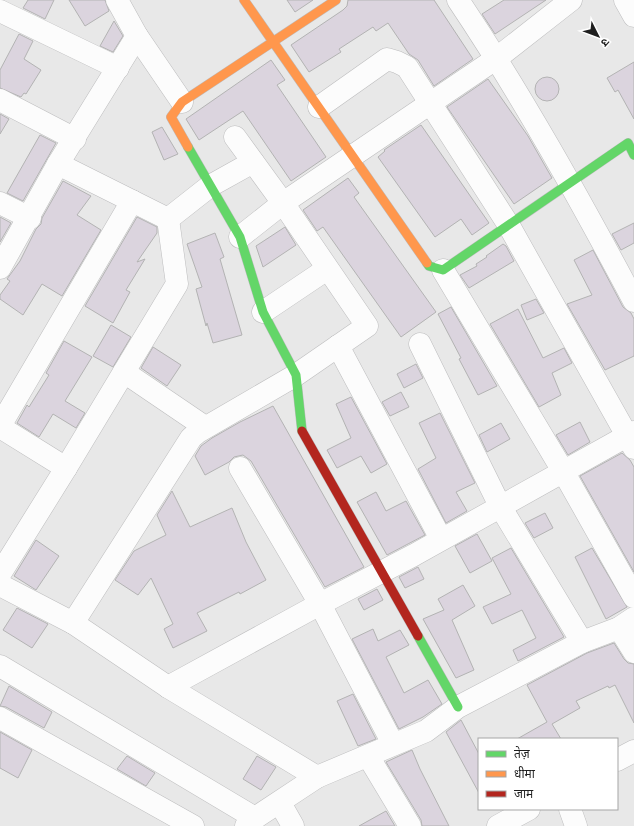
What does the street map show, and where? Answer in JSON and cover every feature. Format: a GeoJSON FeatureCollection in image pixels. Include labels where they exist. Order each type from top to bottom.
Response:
{"type":"FeatureCollection","features":[{"type":"Feature","properties":{"kind":"street"},"geometry":{"type":"LineString","coordinates":[[117,0],[138,36],[182,102]]}},
{"type":"Feature","properties":{"kind":"street"},"geometry":{"type":"LineString","coordinates":[[244,0],[274,41],[318,107],[429,266],[443,270],[564,471],[634,597]]}},
{"type":"Feature","properties":{"kind":"street"},"geometry":{"type":"LineString","coordinates":[[336,0],[182,102],[171,116],[240,237],[262,312],[296,375],[301,429],[458,706]]}},
{"type":"Feature","properties":{"kind":"street"},"geometry":{"type":"LineString","coordinates":[[458,0],[497,58],[570,182],[634,301]]}},
{"type":"Feature","properties":{"kind":"street"},"geometry":{"type":"LineString","coordinates":[[240,237],[283,203],[497,58],[571,0]]}},
{"type":"Feature","properties":{"kind":"street"},"geometry":{"type":"LineString","coordinates":[[625,0],[634,16]]}},
{"type":"Feature","properties":{"kind":"street"},"geometry":{"type":"LineString","coordinates":[[0,11],[118,68]]}},
{"type":"Feature","properties":{"kind":"street"},"geometry":{"type":"LineString","coordinates":[[0,268],[30,218],[58,164],[138,36]]}},
{"type":"Feature","properties":{"kind":"street"},"geometry":{"type":"LineString","coordinates":[[168,688],[564,471],[632,438],[508,224],[407,67],[398,62],[387,59],[318,107]]}},
{"type":"Feature","properties":{"kind":"street"},"geometry":{"type":"LineString","coordinates":[[0,100],[75,139]]}},
{"type":"Feature","properties":{"kind":"street"},"geometry":{"type":"LineString","coordinates":[[73,623],[191,438],[205,427],[296,375],[367,326],[283,203],[235,137]]}},
{"type":"Feature","properties":{"kind":"street"},"geometry":{"type":"LineString","coordinates":[[443,270],[628,143],[634,155]]}},
{"type":"Feature","properties":{"kind":"street"},"geometry":{"type":"LineString","coordinates":[[168,219],[210,186],[253,162]]}},
{"type":"Feature","properties":{"kind":"street"},"geometry":{"type":"LineString","coordinates":[[58,164],[168,219]]}},
{"type":"Feature","properties":{"kind":"street"},"geometry":{"type":"LineString","coordinates":[[66,468],[0,427],[132,201]]}},
{"type":"Feature","properties":{"kind":"street"},"geometry":{"type":"LineString","coordinates":[[0,203],[30,218]]}},
{"type":"Feature","properties":{"kind":"street"},"geometry":{"type":"LineString","coordinates":[[0,574],[177,284],[168,219]]}},
{"type":"Feature","properties":{"kind":"street"},"geometry":{"type":"LineString","coordinates":[[262,312],[328,269]]}},
{"type":"Feature","properties":{"kind":"street"},"geometry":{"type":"LineString","coordinates":[[420,344],[500,506],[582,642]]}},
{"type":"Feature","properties":{"kind":"street"},"geometry":{"type":"LineString","coordinates":[[338,346],[441,539]]}},
{"type":"Feature","properties":{"kind":"street"},"geometry":{"type":"LineString","coordinates":[[124,372],[205,427]]}},
{"type":"Feature","properties":{"kind":"street"},"geometry":{"type":"LineString","coordinates":[[240,468],[320,604],[393,744]]}},
{"type":"Feature","properties":{"kind":"street"},"geometry":{"type":"LineString","coordinates":[[0,586],[73,623],[168,688],[317,777]]}},
{"type":"Feature","properties":{"kind":"street"},"geometry":{"type":"LineString","coordinates":[[0,666],[251,822],[317,777],[426,731],[458,706],[582,642],[627,623],[634,652]]}},
{"type":"Feature","properties":{"kind":"street"},"geometry":{"type":"LineString","coordinates":[[0,718],[193,826]]}},
{"type":"Feature","properties":{"kind":"street"},"geometry":{"type":"LineString","coordinates":[[618,759],[634,751]]}},
{"type":"Feature","properties":{"kind":"street"},"geometry":{"type":"LineString","coordinates":[[368,756],[410,826]]}},
{"type":"Feature","properties":{"kind":"street"},"geometry":{"type":"LineString","coordinates":[[280,803],[293,826]]}},
{"type":"Feature","properties":{"kind":"street"},"geometry":{"type":"LineString","coordinates":[[498,826],[527,810]]}},
{"type":"Feature","properties":{"kind":"street"},"geometry":{"type":"LineString","coordinates":[[570,810],[576,826]]}},
{"type":"Feature","properties":{"kind":"building"},"geometry":{"type":"Polygon","coordinates":[[[28,0],[54,0],[45,19],[23,8],[28,0]]]}},
{"type":"Feature","properties":{"kind":"building"},"geometry":{"type":"Polygon","coordinates":[[[69,0],[105,0],[109,11],[85,26],[69,0]]]}},
{"type":"Feature","properties":{"kind":"building"},"geometry":{"type":"Polygon","coordinates":[[[287,0],[313,0],[295,12],[287,0]]]}},
{"type":"Feature","properties":{"kind":"building"},"geometry":{"type":"Polygon","coordinates":[[[348,0],[434,0],[473,59],[434,86],[418,60],[409,54],[388,23],[376,31],[373,27],[339,49],[341,52],[309,72],[291,45],[343,10],[347,6],[348,0]]]}},
{"type":"Feature","properties":{"kind":"building"},"geometry":{"type":"Polygon","coordinates":[[[504,0],[546,0],[495,34],[482,14],[504,0]]]}},
{"type":"Feature","properties":{"kind":"building"},"geometry":{"type":"Polygon","coordinates":[[[114,21],[123,36],[113,52],[100,46],[114,21]]]}},
{"type":"Feature","properties":{"kind":"building"},"geometry":{"type":"Polygon","coordinates":[[[19,34],[33,41],[24,59],[41,70],[26,94],[24,93],[21,97],[0,88],[0,70],[19,34]]]}},
{"type":"Feature","properties":{"kind":"building"},"geometry":{"type":"Polygon","coordinates":[[[271,60],[285,80],[277,85],[326,157],[291,181],[243,111],[199,140],[186,119],[271,60]]]}},
{"type":"Feature","properties":{"kind":"building"},"geometry":{"type":"Polygon","coordinates":[[[634,62],[634,119],[618,90],[615,92],[607,78],[634,62]]]}},
{"type":"Feature","properties":{"kind":"building"},"geometry":{"type":"Polygon","coordinates":[[[542,77],[552,77],[559,84],[559,94],[552,101],[542,101],[535,94],[535,84],[542,77]]]}},
{"type":"Feature","properties":{"kind":"building"},"geometry":{"type":"Polygon","coordinates":[[[488,79],[528,136],[552,178],[514,204],[447,107],[488,79]]]}},
{"type":"Feature","properties":{"kind":"building"},"geometry":{"type":"Polygon","coordinates":[[[0,114],[9,119],[0,134],[0,114]]]}},
{"type":"Feature","properties":{"kind":"building"},"geometry":{"type":"Polygon","coordinates":[[[421,125],[489,223],[472,235],[461,219],[435,237],[378,157],[385,151],[384,150],[421,125]]]}},
{"type":"Feature","properties":{"kind":"building"},"geometry":{"type":"Polygon","coordinates":[[[162,127],[178,154],[164,160],[152,132],[162,127]]]}},
{"type":"Feature","properties":{"kind":"building"},"geometry":{"type":"Polygon","coordinates":[[[40,135],[56,143],[23,201],[7,193],[40,135]]]}},
{"type":"Feature","properties":{"kind":"building"},"geometry":{"type":"Polygon","coordinates":[[[348,178],[359,193],[354,197],[436,312],[401,337],[323,227],[317,231],[303,210],[348,178]]]}},
{"type":"Feature","properties":{"kind":"building"},"geometry":{"type":"Polygon","coordinates":[[[63,181],[91,196],[77,215],[101,230],[62,296],[42,284],[23,315],[0,299],[0,295],[10,281],[7,279],[20,261],[63,181]]]}},
{"type":"Feature","properties":{"kind":"building"},"geometry":{"type":"Polygon","coordinates":[[[0,217],[11,223],[0,242],[0,217]]]}},
{"type":"Feature","properties":{"kind":"building"},"geometry":{"type":"Polygon","coordinates":[[[137,217],[157,227],[157,233],[137,262],[145,259],[126,290],[130,292],[113,323],[85,306],[137,217]]]}},
{"type":"Feature","properties":{"kind":"building"},"geometry":{"type":"Polygon","coordinates":[[[634,223],[634,243],[621,250],[612,234],[634,223]]]}},
{"type":"Feature","properties":{"kind":"building"},"geometry":{"type":"Polygon","coordinates":[[[285,227],[296,245],[263,267],[256,246],[285,227]]]}},
{"type":"Feature","properties":{"kind":"building"},"geometry":{"type":"Polygon","coordinates":[[[215,233],[224,257],[220,259],[242,335],[213,343],[207,323],[206,326],[196,289],[202,287],[187,244],[215,233]]]}},
{"type":"Feature","properties":{"kind":"building"},"geometry":{"type":"Polygon","coordinates":[[[503,244],[506,246],[514,261],[469,288],[460,275],[477,266],[476,264],[503,244]]]}},
{"type":"Feature","properties":{"kind":"building"},"geometry":{"type":"Polygon","coordinates":[[[593,250],[623,307],[631,313],[634,319],[634,356],[605,370],[567,304],[592,295],[574,260],[593,250]]]}},
{"type":"Feature","properties":{"kind":"building"},"geometry":{"type":"Polygon","coordinates":[[[536,299],[544,313],[527,320],[521,305],[536,299]]]}},
{"type":"Feature","properties":{"kind":"building"},"geometry":{"type":"Polygon","coordinates":[[[451,307],[497,386],[478,395],[438,314],[451,307]]]}},
{"type":"Feature","properties":{"kind":"building"},"geometry":{"type":"Polygon","coordinates":[[[518,309],[543,358],[564,348],[572,363],[552,373],[561,395],[539,407],[490,324],[518,309]]]}},
{"type":"Feature","properties":{"kind":"building"},"geometry":{"type":"Polygon","coordinates":[[[111,325],[131,337],[113,367],[93,356],[111,325]]]}},
{"type":"Feature","properties":{"kind":"building"},"geometry":{"type":"Polygon","coordinates":[[[64,341],[92,357],[65,401],[85,413],[76,428],[53,414],[39,437],[17,423],[27,405],[29,407],[49,375],[46,373],[64,341]]]}},
{"type":"Feature","properties":{"kind":"building"},"geometry":{"type":"Polygon","coordinates":[[[153,347],[181,365],[167,386],[141,368],[153,347]]]}},
{"type":"Feature","properties":{"kind":"building"},"geometry":{"type":"Polygon","coordinates":[[[416,364],[423,378],[404,388],[397,374],[416,364]]]}},
{"type":"Feature","properties":{"kind":"building"},"geometry":{"type":"Polygon","coordinates":[[[401,392],[409,407],[390,416],[382,402],[401,392]]]}},
{"type":"Feature","properties":{"kind":"building"},"geometry":{"type":"Polygon","coordinates":[[[351,397],[387,464],[371,473],[361,456],[337,468],[327,450],[351,438],[336,404],[351,397]]]}},
{"type":"Feature","properties":{"kind":"building"},"geometry":{"type":"Polygon","coordinates":[[[273,406],[364,567],[325,587],[251,461],[243,455],[234,457],[229,462],[205,475],[195,456],[201,446],[212,438],[273,406]]]}},
{"type":"Feature","properties":{"kind":"building"},"geometry":{"type":"Polygon","coordinates":[[[440,413],[475,483],[456,492],[467,511],[446,523],[418,469],[436,458],[419,423],[440,413]]]}},
{"type":"Feature","properties":{"kind":"building"},"geometry":{"type":"Polygon","coordinates":[[[580,422],[590,442],[568,455],[556,435],[580,422]]]}},
{"type":"Feature","properties":{"kind":"building"},"geometry":{"type":"Polygon","coordinates":[[[501,423],[510,439],[487,452],[479,435],[501,423]]]}},
{"type":"Feature","properties":{"kind":"building"},"geometry":{"type":"Polygon","coordinates":[[[622,453],[630,460],[634,467],[634,572],[580,476],[622,453]]]}},
{"type":"Feature","properties":{"kind":"building"},"geometry":{"type":"Polygon","coordinates":[[[172,491],[190,527],[232,508],[246,542],[266,580],[240,594],[239,592],[197,613],[207,631],[173,648],[164,629],[173,624],[151,578],[138,595],[115,580],[134,551],[166,535],[157,515],[172,491]]]}},
{"type":"Feature","properties":{"kind":"building"},"geometry":{"type":"Polygon","coordinates":[[[376,492],[386,511],[406,501],[425,535],[387,555],[357,502],[376,492]]]}},
{"type":"Feature","properties":{"kind":"building"},"geometry":{"type":"Polygon","coordinates":[[[545,513],[553,528],[534,538],[525,523],[545,513]]]}},
{"type":"Feature","properties":{"kind":"building"},"geometry":{"type":"Polygon","coordinates":[[[477,534],[492,561],[470,573],[455,546],[477,534]]]}},
{"type":"Feature","properties":{"kind":"building"},"geometry":{"type":"Polygon","coordinates":[[[36,540],[59,556],[36,590],[14,576],[36,540]]]}},
{"type":"Feature","properties":{"kind":"building"},"geometry":{"type":"Polygon","coordinates":[[[511,548],[564,637],[518,661],[513,650],[536,638],[522,610],[492,624],[483,607],[511,594],[492,558],[511,548]]]}},
{"type":"Feature","properties":{"kind":"building"},"geometry":{"type":"Polygon","coordinates":[[[592,548],[627,607],[606,619],[575,557],[592,548]]]}},
{"type":"Feature","properties":{"kind":"building"},"geometry":{"type":"Polygon","coordinates":[[[418,567],[424,579],[405,588],[399,577],[418,567]]]}},
{"type":"Feature","properties":{"kind":"building"},"geometry":{"type":"Polygon","coordinates":[[[463,585],[475,606],[452,620],[474,670],[456,678],[423,619],[444,610],[438,599],[463,585]]]}},
{"type":"Feature","properties":{"kind":"building"},"geometry":{"type":"Polygon","coordinates":[[[377,589],[383,600],[364,610],[358,599],[377,589]]]}},
{"type":"Feature","properties":{"kind":"building"},"geometry":{"type":"Polygon","coordinates":[[[17,608],[48,624],[32,648],[3,630],[17,608]]]}},
{"type":"Feature","properties":{"kind":"building"},"geometry":{"type":"Polygon","coordinates":[[[373,629],[378,641],[400,630],[409,645],[386,657],[404,693],[428,680],[442,704],[423,717],[399,729],[352,639],[373,629]]]}},
{"type":"Feature","properties":{"kind":"building"},"geometry":{"type":"Polygon","coordinates":[[[614,643],[624,659],[628,663],[634,664],[634,723],[615,685],[609,688],[608,686],[576,701],[580,708],[552,724],[560,738],[519,738],[547,722],[527,685],[587,653],[614,643]]]}},
{"type":"Feature","properties":{"kind":"building"},"geometry":{"type":"Polygon","coordinates":[[[9,686],[52,712],[44,728],[6,707],[0,706],[9,686]]]}},
{"type":"Feature","properties":{"kind":"building"},"geometry":{"type":"Polygon","coordinates":[[[353,694],[376,739],[358,746],[337,701],[353,694]]]}},
{"type":"Feature","properties":{"kind":"building"},"geometry":{"type":"Polygon","coordinates":[[[461,720],[478,752],[478,791],[446,732],[461,720]]]}},
{"type":"Feature","properties":{"kind":"building"},"geometry":{"type":"Polygon","coordinates":[[[0,732],[32,750],[18,778],[0,768],[0,732]]]}},
{"type":"Feature","properties":{"kind":"building"},"geometry":{"type":"Polygon","coordinates":[[[412,750],[449,826],[422,826],[421,820],[386,762],[412,750]]]}},
{"type":"Feature","properties":{"kind":"building"},"geometry":{"type":"Polygon","coordinates":[[[127,756],[155,773],[146,786],[117,769],[127,756]]]}},
{"type":"Feature","properties":{"kind":"building"},"geometry":{"type":"Polygon","coordinates":[[[257,756],[276,767],[261,790],[243,779],[257,756]]]}},
{"type":"Feature","properties":{"kind":"building"},"geometry":{"type":"Polygon","coordinates":[[[386,811],[395,826],[359,826],[386,811]]]}},
{"type":"Feature","properties":{"kind":"traffic: fast"},"geometry":{"type":"LineString","coordinates":[[427,263],[429,266],[443,270],[628,143],[634,155]]}},
{"type":"Feature","properties":{"kind":"traffic: fast"},"geometry":{"type":"LineString","coordinates":[[188,147],[240,237],[263,312],[296,375],[302,431]]}},
{"type":"Feature","properties":{"kind":"traffic: fast"},"geometry":{"type":"LineString","coordinates":[[418,636],[458,707]]}},
{"type":"Feature","properties":{"kind":"traffic: slow"},"geometry":{"type":"LineString","coordinates":[[244,0],[427,263]]}},
{"type":"Feature","properties":{"kind":"traffic: slow"},"geometry":{"type":"LineString","coordinates":[[188,147],[171,117],[182,102],[336,0]]}},
{"type":"Feature","properties":{"kind":"traffic: jam"},"geometry":{"type":"LineString","coordinates":[[302,431],[418,636]]}}]}
